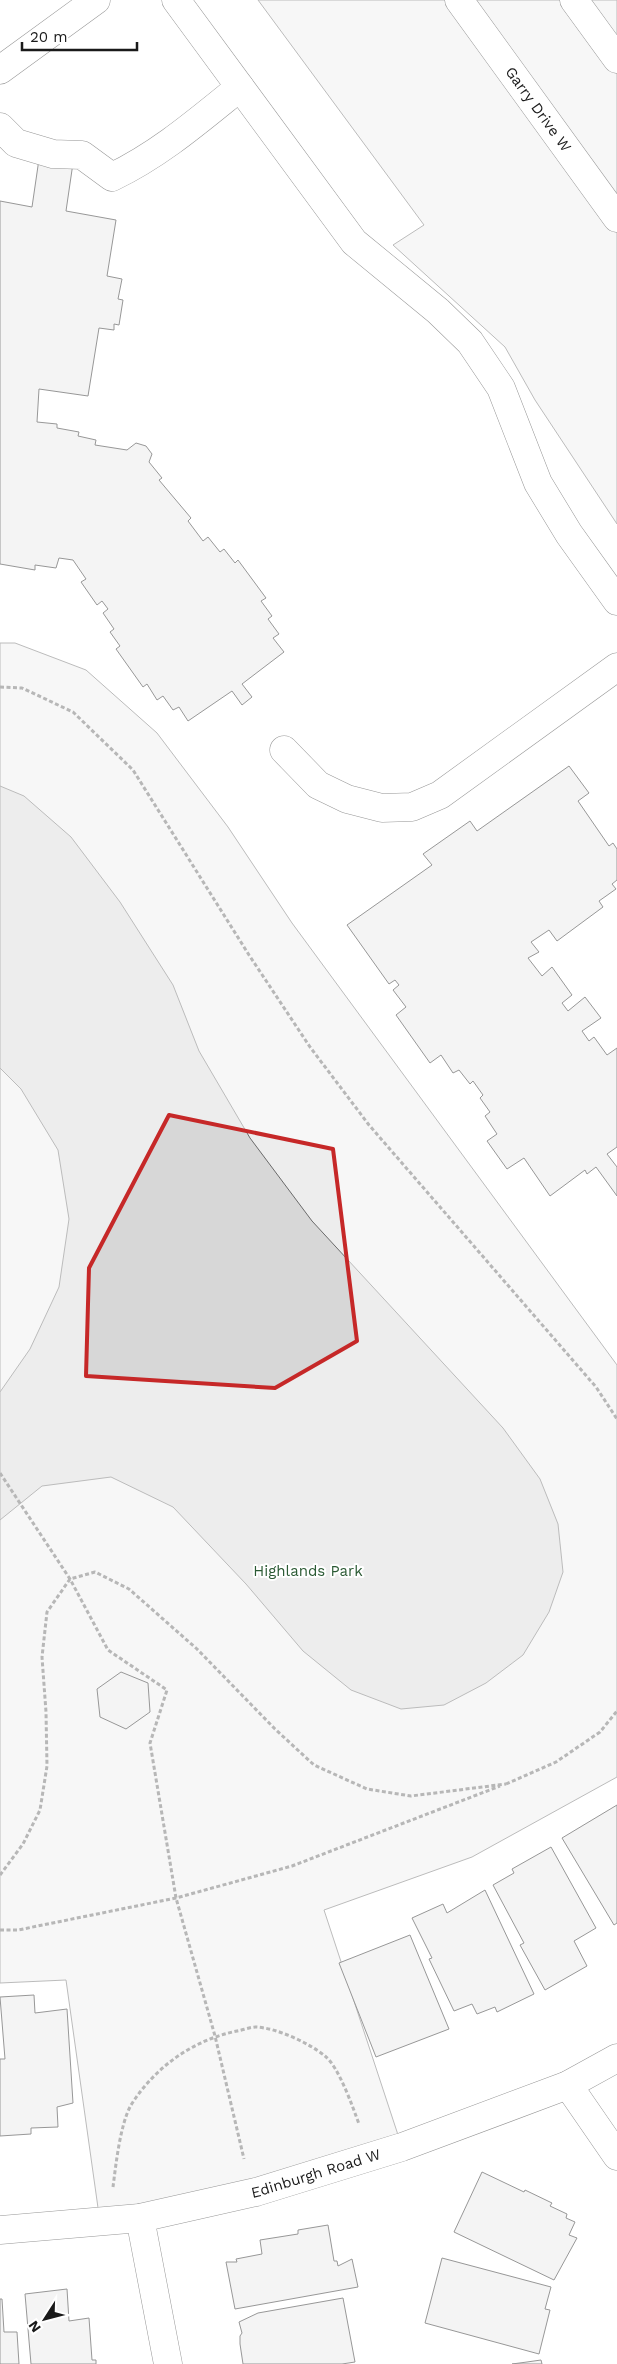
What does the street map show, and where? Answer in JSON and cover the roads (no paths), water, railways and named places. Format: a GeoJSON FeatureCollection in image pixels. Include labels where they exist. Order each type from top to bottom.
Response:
{"type":"FeatureCollection","features":[{"type":"Feature","properties":{"kind":"street"},"geometry":{"type":"LineString","coordinates":[[0,70],[96,0]]}},
{"type":"Feature","properties":{"kind":"street"},"geometry":{"type":"LineString","coordinates":[[176,0],[354,242],[438,311],[470,342],[501,388],[538,483],[569,534],[617,601]]}},
{"type":"Feature","properties":{"kind":"street","name":"Garry Drive W"},"geometry":{"type":"LineString","coordinates":[[459,0],[617,218]]}},
{"type":"Feature","properties":{"kind":"street"},"geometry":{"type":"LineString","coordinates":[[574,0],[617,59]]}},
{"type":"Feature","properties":{"kind":"street"},"geometry":{"type":"LineString","coordinates":[[0,127],[16,143],[53,154],[82,155],[112,177],[136,166],[161,149],[240,87]]}},
{"type":"Feature","properties":{"kind":"street"},"geometry":{"type":"LineString","coordinates":[[284,750],[318,785],[347,799],[382,808],[412,807],[440,795],[617,667]]}},
{"type":"Feature","properties":{"kind":"street","name":"Edinburgh Road W"},"geometry":{"type":"LineString","coordinates":[[0,2230],[140,2218],[256,2192],[393,2150],[568,2085],[617,2058]]}},
{"type":"Feature","properties":{"kind":"street"},"geometry":{"type":"LineString","coordinates":[[568,2085],[617,2156]]}},
{"type":"Feature","properties":{"kind":"street"},"geometry":{"type":"LineString","coordinates":[[140,2218],[168,2364]]}},
{"type":"Feature","properties":{"kind":"park label","name":"Highlands Park"},"geometry":{"type":"Point","coordinates":[308,1571]}}]}
